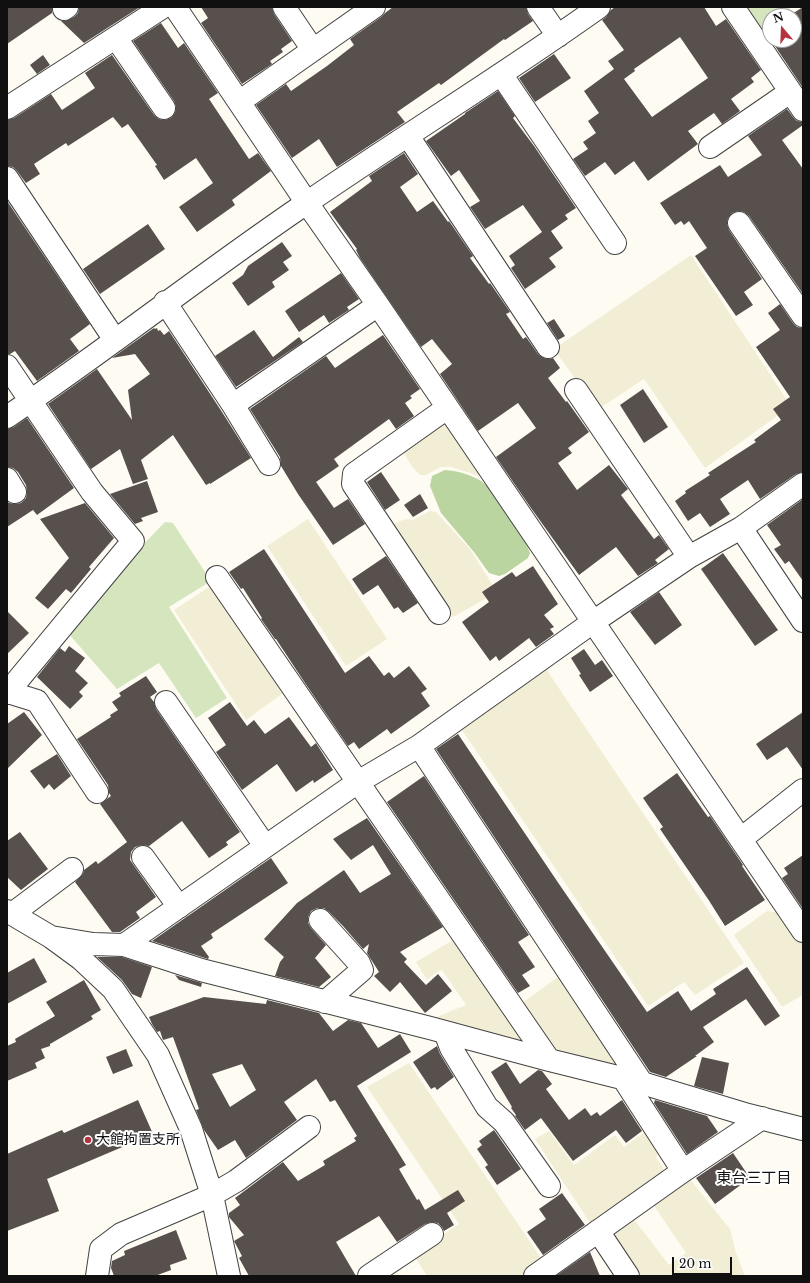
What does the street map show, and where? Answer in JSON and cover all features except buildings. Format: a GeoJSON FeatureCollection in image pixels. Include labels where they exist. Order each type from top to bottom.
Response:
{"type":"FeatureCollection","features":[{"type":"Feature","properties":{"kind":"street"},"geometry":{"type":"LineString","coordinates":[[7,108],[164,7]]}},
{"type":"Feature","properties":{"kind":"street"},"geometry":{"type":"LineString","coordinates":[[175,7],[803,931]]}},
{"type":"Feature","properties":{"kind":"street"},"geometry":{"type":"LineString","coordinates":[[284,7],[313,50]]}},
{"type":"Feature","properties":{"kind":"street"},"geometry":{"type":"LineString","coordinates":[[239,102],[374,7]]}},
{"type":"Feature","properties":{"kind":"street"},"geometry":{"type":"LineString","coordinates":[[538,7],[558,36]]}},
{"type":"Feature","properties":{"kind":"street"},"geometry":{"type":"LineString","coordinates":[[7,417],[115,340],[165,302],[307,203],[558,36],[599,7]]}},
{"type":"Feature","properties":{"kind":"street"},"geometry":{"type":"LineString","coordinates":[[733,7],[803,110]]}},
{"type":"Feature","properties":{"kind":"street"},"geometry":{"type":"LineString","coordinates":[[116,38],[164,108]]}},
{"type":"Feature","properties":{"kind":"street"},"geometry":{"type":"LineString","coordinates":[[501,74],[615,243]]}},
{"type":"Feature","properties":{"kind":"street"},"geometry":{"type":"LineString","coordinates":[[710,147],[790,92]]}},
{"type":"Feature","properties":{"kind":"street"},"geometry":{"type":"LineString","coordinates":[[408,136],[548,347]]}},
{"type":"Feature","properties":{"kind":"street"},"geometry":{"type":"LineString","coordinates":[[7,178],[115,340]]}},
{"type":"Feature","properties":{"kind":"street"},"geometry":{"type":"LineString","coordinates":[[739,223],[803,316]]}},
{"type":"Feature","properties":{"kind":"street"},"geometry":{"type":"LineString","coordinates":[[165,302],[233,405],[269,464]]}},
{"type":"Feature","properties":{"kind":"street"},"geometry":{"type":"LineString","coordinates":[[233,405],[378,305]]}},
{"type":"Feature","properties":{"kind":"street"},"geometry":{"type":"LineString","coordinates":[[7,366],[92,492],[132,541],[7,693],[36,701],[97,792]]}},
{"type":"Feature","properties":{"kind":"street"},"geometry":{"type":"LineString","coordinates":[[576,390],[689,557]]}},
{"type":"Feature","properties":{"kind":"street"},"geometry":{"type":"LineString","coordinates":[[439,613],[353,484],[354,474],[447,408]]}},
{"type":"Feature","properties":{"kind":"street"},"geometry":{"type":"LineString","coordinates":[[124,944],[358,782],[419,746],[593,622],[689,557],[740,528],[803,484]]}},
{"type":"Feature","properties":{"kind":"street"},"geometry":{"type":"LineString","coordinates":[[740,528],[803,621]]}},
{"type":"Feature","properties":{"kind":"street"},"geometry":{"type":"LineString","coordinates":[[217,578],[549,1060]]}},
{"type":"Feature","properties":{"kind":"street"},"geometry":{"type":"LineString","coordinates":[[166,702],[265,846]]}},
{"type":"Feature","properties":{"kind":"street"},"geometry":{"type":"LineString","coordinates":[[419,746],[633,1080],[683,1171]]}},
{"type":"Feature","properties":{"kind":"street"},"geometry":{"type":"LineString","coordinates":[[741,839],[800,797]]}},
{"type":"Feature","properties":{"kind":"street"},"geometry":{"type":"LineString","coordinates":[[143,857],[179,907]]}},
{"type":"Feature","properties":{"kind":"street"},"geometry":{"type":"LineString","coordinates":[[72,869],[10,912],[51,937],[81,959],[113,988],[158,1055],[191,1129],[212,1195],[229,1276]]}},
{"type":"Feature","properties":{"kind":"street"},"geometry":{"type":"LineString","coordinates":[[320,920],[360,963],[362,970],[326,1002]]}},
{"type":"Feature","properties":{"kind":"street"},"geometry":{"type":"LineString","coordinates":[[51,937],[93,944],[124,944],[201,970],[549,1060],[633,1080],[803,1129]]}},
{"type":"Feature","properties":{"kind":"street"},"geometry":{"type":"LineString","coordinates":[[445,1032],[451,1048],[487,1107],[504,1122],[549,1186]]}},
{"type":"Feature","properties":{"kind":"street"},"geometry":{"type":"LineString","coordinates":[[535,1276],[683,1171],[762,1118]]}},
{"type":"Feature","properties":{"kind":"street"},"geometry":{"type":"LineString","coordinates":[[97,1276],[102,1249],[121,1234],[212,1195],[236,1181],[309,1127]]}},
{"type":"Feature","properties":{"kind":"street"},"geometry":{"type":"LineString","coordinates":[[598,1231],[628,1276]]}},
{"type":"Feature","properties":{"kind":"street"},"geometry":{"type":"LineString","coordinates":[[369,1276],[432,1234]]}},
{"type":"Feature","properties":{"kind":"shaded area"},"geometry":{"type":"Polygon","coordinates":[[[691,255],[791,406],[705,468],[644,379],[597,410],[554,349],[691,255]]]}},
{"type":"Feature","properties":{"kind":"shaded area"},"geometry":{"type":"Polygon","coordinates":[[[446,418],[483,474],[479,476],[451,467],[441,467],[426,475],[420,475],[412,467],[402,449],[446,418]]]}},
{"type":"Feature","properties":{"kind":"shaded area"},"geometry":{"type":"Polygon","coordinates":[[[430,511],[436,512],[470,549],[495,589],[494,594],[451,617],[394,534],[393,528],[395,523],[409,519],[413,520],[430,511]]]}},
{"type":"Feature","properties":{"kind":"shaded area"},"geometry":{"type":"Polygon","coordinates":[[[308,519],[387,639],[346,666],[267,546],[308,519]]]}},
{"type":"Feature","properties":{"kind":"shaded area"},"geometry":{"type":"Polygon","coordinates":[[[215,583],[286,691],[246,720],[174,610],[215,583]]]}},
{"type":"Feature","properties":{"kind":"shaded area"},"geometry":{"type":"Polygon","coordinates":[[[546,669],[744,963],[695,995],[684,982],[648,1006],[460,727],[546,669]]]}},
{"type":"Feature","properties":{"kind":"shaded area"},"geometry":{"type":"Polygon","coordinates":[[[767,911],[782,913],[803,943],[803,995],[782,1007],[734,935],[767,911]]]}},
{"type":"Feature","properties":{"kind":"shaded area"},"geometry":{"type":"Polygon","coordinates":[[[458,937],[530,1045],[434,1018],[466,1005],[442,970],[427,980],[416,962],[458,937]]]}},
{"type":"Feature","properties":{"kind":"shaded area"},"geometry":{"type":"Polygon","coordinates":[[[558,977],[605,1043],[622,1071],[550,1052],[518,1006],[558,977]]]}},
{"type":"Feature","properties":{"kind":"shaded area"},"geometry":{"type":"Polygon","coordinates":[[[409,1063],[543,1261],[522,1276],[427,1276],[413,1254],[459,1224],[367,1087],[409,1063]]]}},
{"type":"Feature","properties":{"kind":"shaded area"},"geometry":{"type":"Polygon","coordinates":[[[649,1129],[662,1148],[656,1157],[668,1176],[594,1229],[535,1139],[549,1131],[574,1165],[615,1135],[624,1147],[649,1129]]]}},
{"type":"Feature","properties":{"kind":"shaded area"},"geometry":{"type":"Polygon","coordinates":[[[689,1178],[730,1229],[736,1253],[745,1276],[635,1276],[609,1237],[633,1218],[669,1265],[686,1253],[652,1203],[689,1178]]]}},
{"type":"Feature","properties":{"kind":"green space"},"geometry":{"type":"Polygon","coordinates":[[[744,7],[792,7],[762,8],[762,27],[759,29],[744,7]]]}},
{"type":"Feature","properties":{"kind":"green space"},"geometry":{"type":"Polygon","coordinates":[[[445,470],[460,472],[471,476],[481,481],[491,490],[511,516],[527,545],[530,553],[528,558],[505,574],[499,576],[489,573],[474,552],[441,513],[430,486],[432,476],[445,470]]]}},
{"type":"Feature","properties":{"kind":"green space"},"geometry":{"type":"Polygon","coordinates":[[[165,522],[173,523],[211,581],[169,607],[227,698],[196,718],[159,663],[117,689],[68,633],[136,552],[165,522]]]}},
{"type":"Feature","properties":{"kind":"place","name":"大館拘置支所"},"geometry":{"type":"Point","coordinates":[88,1140]}},
{"type":"Feature","properties":{"kind":"district","name":"東台三丁目"},"geometry":{"type":"Point","coordinates":[754,1179]}}]}
